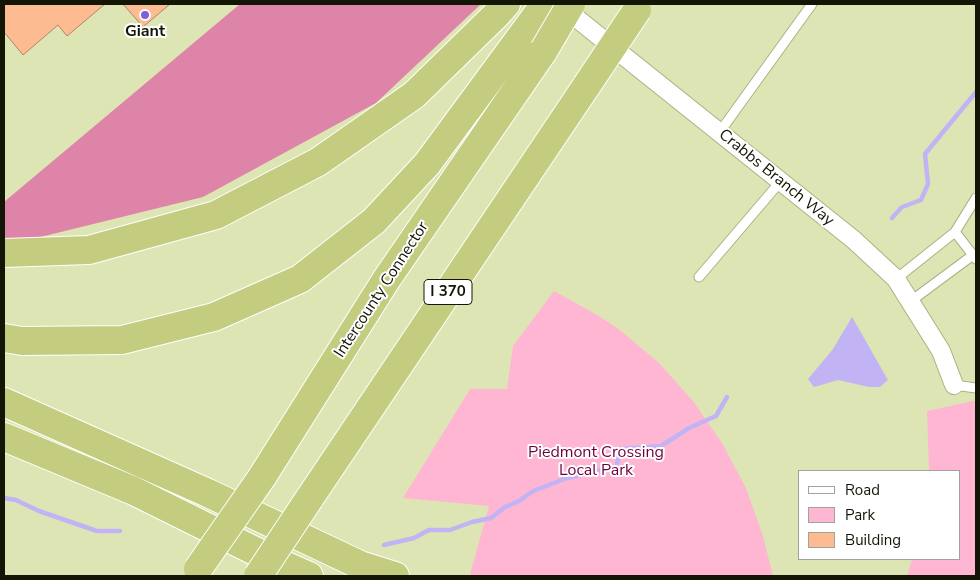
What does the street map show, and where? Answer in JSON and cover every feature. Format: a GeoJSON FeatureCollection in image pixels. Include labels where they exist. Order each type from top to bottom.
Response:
{"type":"FeatureCollection","features":[{"type":"Feature","properties":{"kind":"highway"},"geometry":{"type":"LineString","coordinates":[[4,338],[22,341],[122,340],[214,317],[300,279],[374,221],[427,164],[534,42],[545,4]]}},
{"type":"Feature","properties":{"kind":"highway","name":"Intercounty Connector"},"geometry":{"type":"LineString","coordinates":[[196,573],[262,477],[534,42],[571,4]]}},
{"type":"Feature","properties":{"kind":"highway","name":"I 370"},"geometry":{"type":"LineString","coordinates":[[309,499],[639,7]]}},
{"type":"Feature","properties":{"kind":"highway"},"geometry":{"type":"LineString","coordinates":[[4,253],[89,250],[216,215],[318,162],[414,96],[502,9]]}},
{"type":"Feature","properties":{"kind":"highway"},"geometry":{"type":"LineString","coordinates":[[4,402],[360,565],[395,576]]}},
{"type":"Feature","properties":{"kind":"highway"},"geometry":{"type":"LineString","coordinates":[[4,438],[134,491],[309,576]]}},
{"type":"Feature","properties":{"kind":"highway"},"geometry":{"type":"LineString","coordinates":[[258,576],[309,499]]}},
{"type":"Feature","properties":{"kind":"highway"},"geometry":{"type":"LineString","coordinates":[[270,576],[309,499]]}},
{"type":"Feature","properties":{"kind":"street","name":"Crabbs Branch Way"},"geometry":{"type":"LineString","coordinates":[[559,4],[854,240],[896,278],[940,351],[954,385]]}},
{"type":"Feature","properties":{"kind":"lane"},"geometry":{"type":"LineString","coordinates":[[719,133],[812,4]]}},
{"type":"Feature","properties":{"kind":"lane"},"geometry":{"type":"LineString","coordinates":[[699,277],[780,182]]}},
{"type":"Feature","properties":{"kind":"lane"},"geometry":{"type":"LineString","coordinates":[[896,278],[955,232],[976,198]]}},
{"type":"Feature","properties":{"kind":"lane"},"geometry":{"type":"LineString","coordinates":[[911,301],[975,257],[955,232]]}},
{"type":"Feature","properties":{"kind":"lane"},"geometry":{"type":"LineString","coordinates":[[954,385],[976,388]]}},
{"type":"Feature","properties":{"kind":"green space","name":"Piedmont Crossing Local Park"},"geometry":{"type":"Polygon","coordinates":[[[554,291],[620,330],[659,363],[693,401],[722,443],[746,488],[763,536],[773,576],[473,576],[470,574],[489,506],[403,498],[470,389],[507,389],[513,346],[554,291]]]}},
{"type":"Feature","properties":{"kind":"green space"},"geometry":{"type":"Polygon","coordinates":[[[973,401],[976,402],[976,576],[907,576],[912,560],[960,560],[960,470],[929,470],[927,411],[973,401]]]}},
{"type":"Feature","properties":{"kind":"shaded area"},"geometry":{"type":"Polygon","coordinates":[[[240,4],[481,4],[376,103],[203,197],[4,245],[4,202],[240,4]]]}},
{"type":"Feature","properties":{"kind":"shaded area"},"geometry":{"type":"Polygon","coordinates":[[[852,317],[888,380],[880,387],[869,387],[838,380],[814,387],[808,379],[833,349],[852,317]]]}},
{"type":"Feature","properties":{"kind":"building"},"geometry":{"type":"Polygon","coordinates":[[[4,4],[105,4],[67,36],[58,25],[23,55],[4,32],[4,4]]]}},
{"type":"Feature","properties":{"kind":"building","name":"Giant"},"geometry":{"type":"Polygon","coordinates":[[[123,4],[170,4],[143,27],[123,4]]]}},
{"type":"Feature","properties":{"kind":"waterway"},"geometry":{"type":"LineString","coordinates":[[892,218],[902,207],[921,200],[928,184],[925,154],[976,92]]}},
{"type":"Feature","properties":{"kind":"waterway"},"geometry":{"type":"LineString","coordinates":[[384,545],[414,538],[429,530],[450,530],[491,518],[505,507],[519,501],[533,491],[567,478],[602,470],[616,470],[620,449],[661,446],[689,428],[716,416],[727,397]]}},
{"type":"Feature","properties":{"kind":"waterway"},"geometry":{"type":"LineString","coordinates":[[4,498],[16,500],[39,511],[97,531],[120,531]]}},
{"type":"Feature","properties":{"kind":"place","name":"Giant"},"geometry":{"type":"Point","coordinates":[145,15]}}]}
